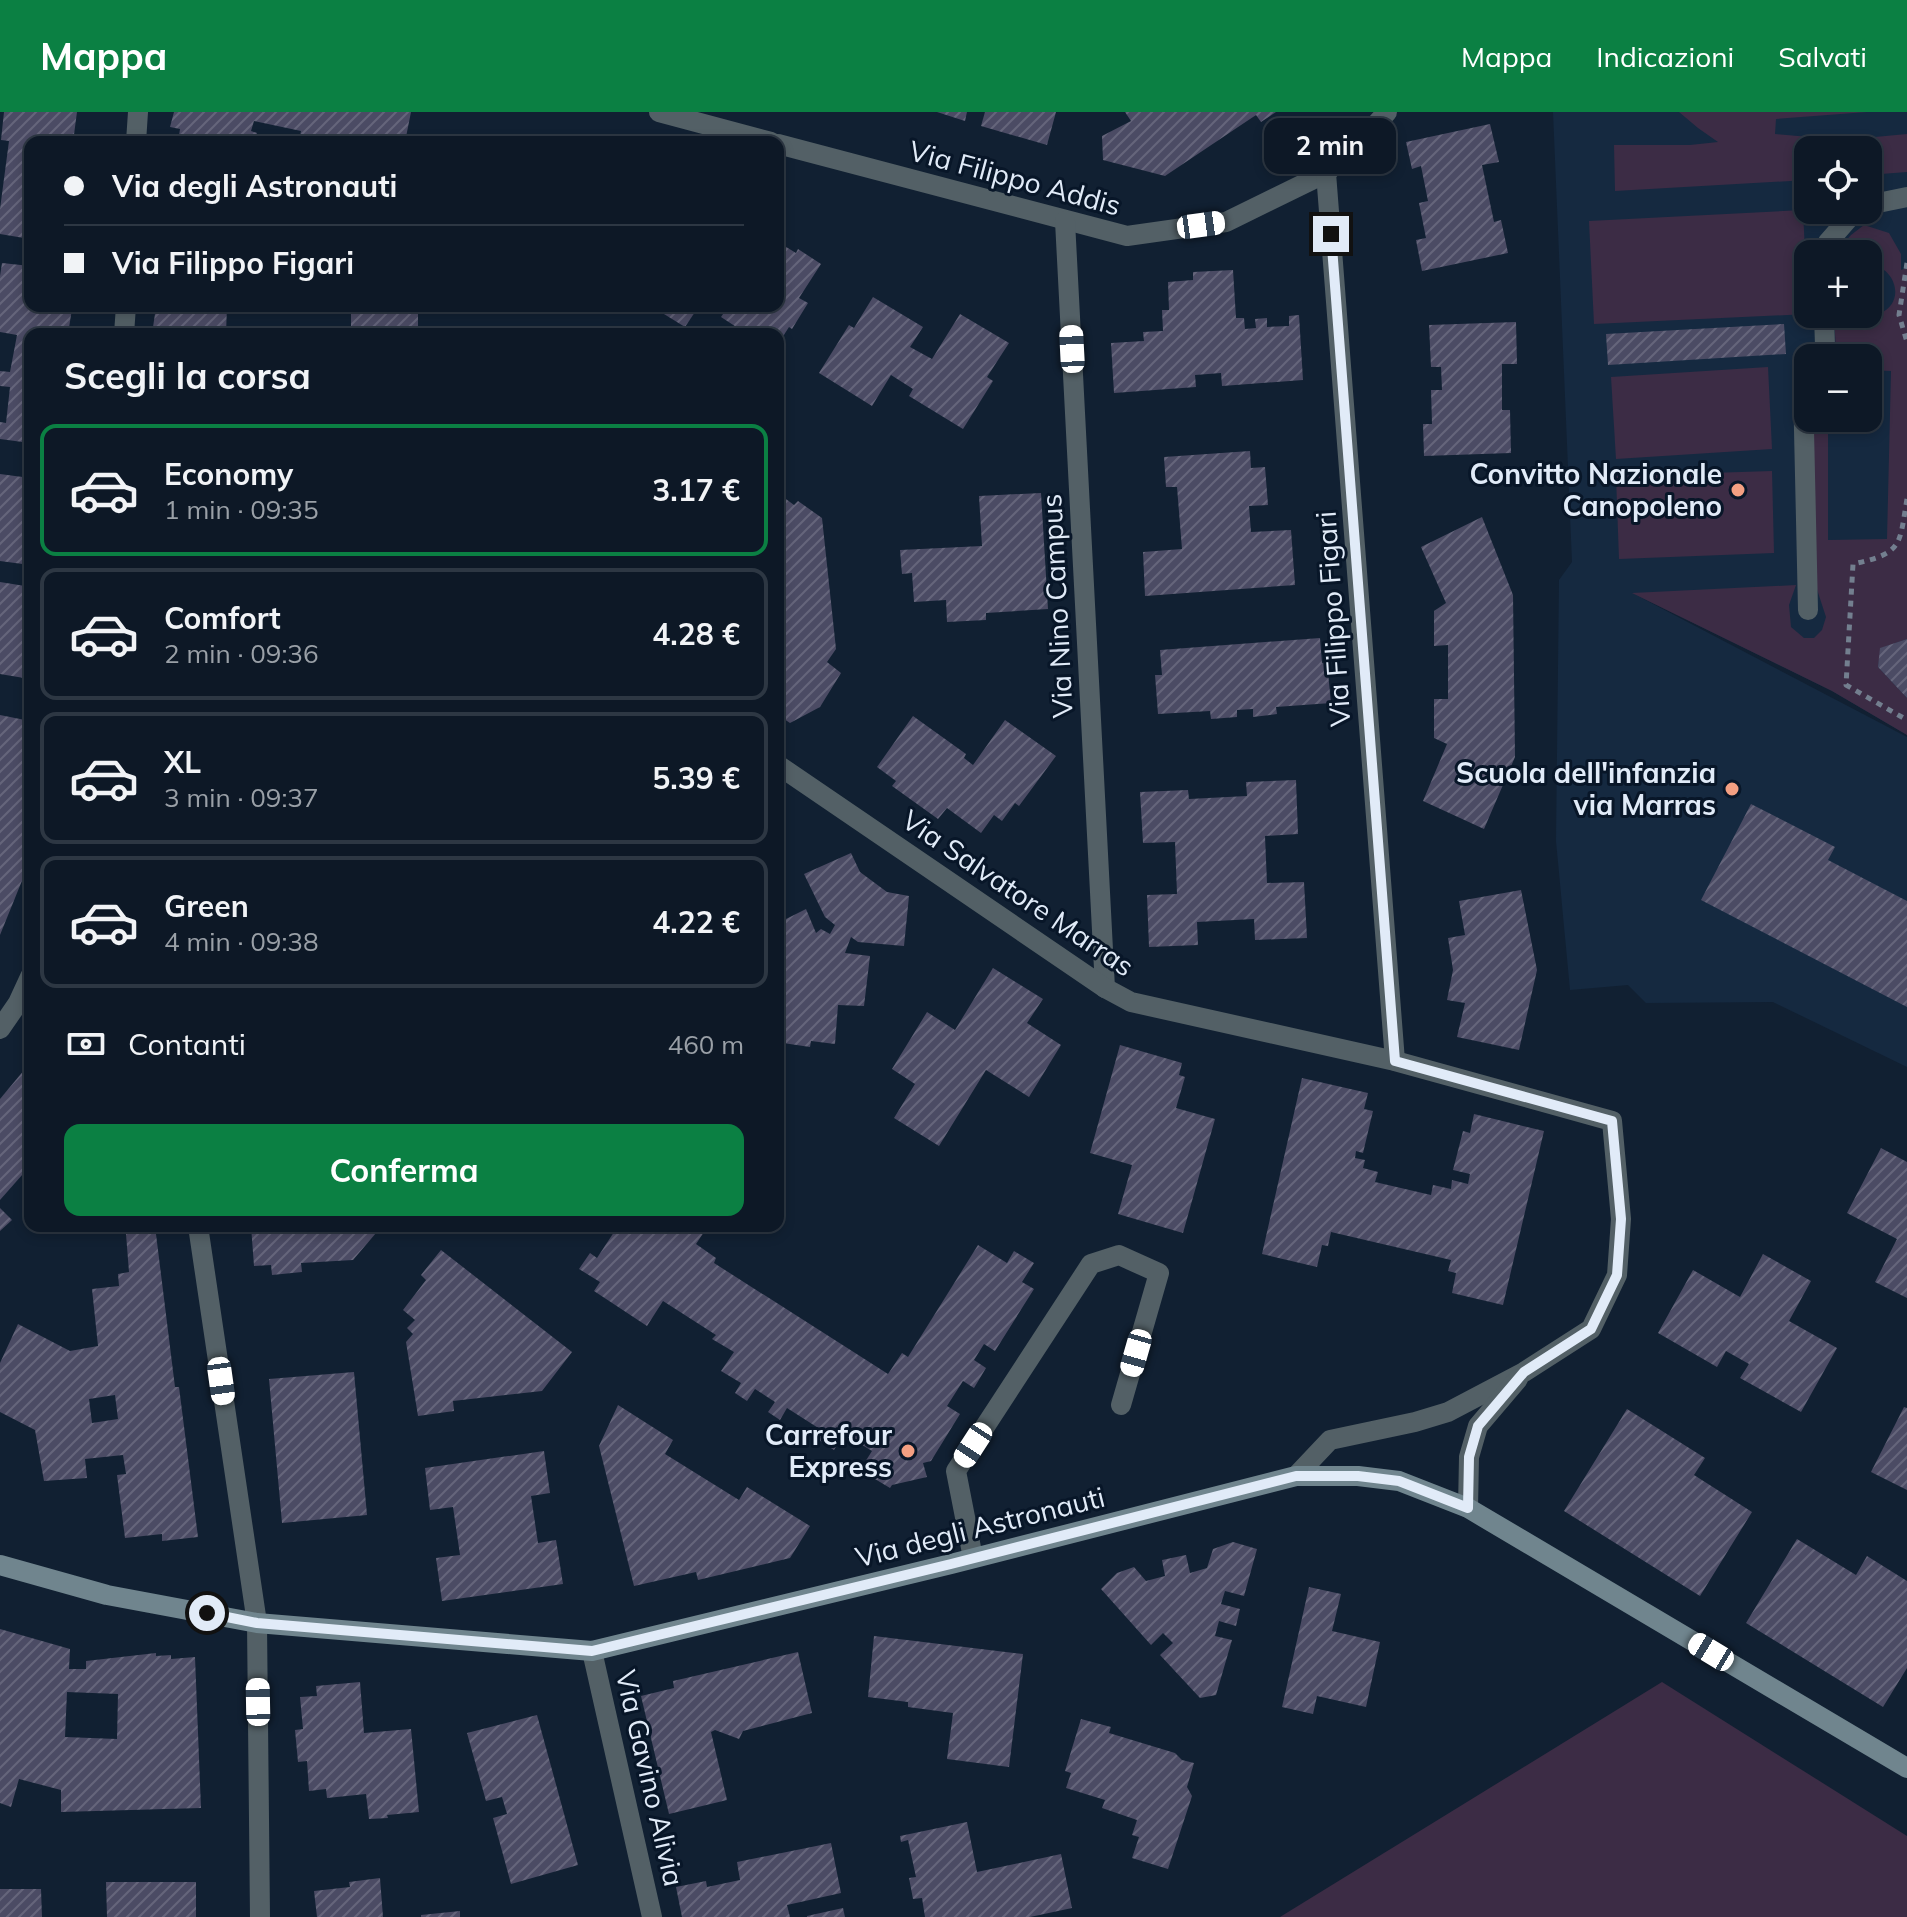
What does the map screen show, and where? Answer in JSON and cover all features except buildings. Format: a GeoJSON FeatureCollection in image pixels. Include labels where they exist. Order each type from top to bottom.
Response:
{"type":"FeatureCollection","features":[{"type":"Feature","properties":{"kind":"main road","name":"Via degli Astronauti"},"geometry":{"type":"LineString","coordinates":[[0,1565],[107,1595],[257,1623],[592,1651],[1296,1476],[1358,1476],[1399,1481],[1468,1508],[1907,1768]]}},
{"type":"Feature","properties":{"kind":"street"},"geometry":{"type":"LineString","coordinates":[[136,136],[138,112]]}},
{"type":"Feature","properties":{"kind":"street"},"geometry":{"type":"LineString","coordinates":[[659,112],[749,136]]}},
{"type":"Feature","properties":{"kind":"street","name":"Via Filippo Addis"},"geometry":{"type":"LineString","coordinates":[[784,146],[1127,236],[1226,222],[1326,173],[1387,112]]}},
{"type":"Feature","properties":{"kind":"street","name":"Via Filippo Figari"},"geometry":{"type":"LineString","coordinates":[[1326,173],[1395,1061]]}},
{"type":"Feature","properties":{"kind":"street"},"geometry":{"type":"LineString","coordinates":[[1882,202],[1907,197]]}},
{"type":"Feature","properties":{"kind":"street","name":"Via Nino Campus"},"geometry":{"type":"LineString","coordinates":[[1065,221],[1105,988]]}},
{"type":"Feature","properties":{"kind":"street"},"geometry":{"type":"LineString","coordinates":[[1830,240],[1844,224]]}},
{"type":"Feature","properties":{"kind":"street"},"geometry":{"type":"LineString","coordinates":[[1804,432],[1808,610]]}},
{"type":"Feature","properties":{"kind":"street","name":"Via Salvatore Marras"},"geometry":{"type":"LineString","coordinates":[[784,769],[1105,988],[1131,1002],[1395,1061],[1612,1121],[1621,1219],[1617,1275],[1591,1329],[1524,1372],[1448,1412],[1330,1440],[1296,1476]]}},
{"type":"Feature","properties":{"kind":"street"},"geometry":{"type":"LineString","coordinates":[[0,1029],[24,1002]]}},
{"type":"Feature","properties":{"kind":"street"},"geometry":{"type":"LineString","coordinates":[[199,1232],[257,1623],[260,1917]]}},
{"type":"Feature","properties":{"kind":"street"},"geometry":{"type":"LineString","coordinates":[[973,1558],[956,1471],[1091,1264],[1119,1255],[1159,1273],[1121,1405]]}},
{"type":"Feature","properties":{"kind":"street","name":"Via Salvatore Marras"},"geometry":{"type":"LineString","coordinates":[[1468,1508],[1469,1457],[1478,1426],[1524,1372]]}},
{"type":"Feature","properties":{"kind":"street","name":"Via Gavino Alivia"},"geometry":{"type":"LineString","coordinates":[[592,1651],[652,1917]]}},
{"type":"Feature","properties":{"kind":"path"},"geometry":{"type":"LineString","coordinates":[[1907,263],[1899,315],[1907,342]]}},
{"type":"Feature","properties":{"kind":"path"},"geometry":{"type":"LineString","coordinates":[[1907,499],[1901,534],[1895,547],[1881,558],[1853,564],[1846,685],[1907,720]]}},
{"type":"Feature","properties":{"kind":"shaded area"},"geometry":{"type":"Polygon","coordinates":[[[1553,112],[1907,112],[1907,735],[1832,691],[1636,595],[1907,737],[1907,1067],[1773,1002],[1646,1003],[1628,985],[1570,990],[1556,841],[1559,580],[1572,562],[1553,112]]]}},
{"type":"Feature","properties":{"kind":"shaded area"},"geometry":{"type":"Polygon","coordinates":[[[1679,112],[1867,112],[1776,119],[1775,134],[1798,136],[1794,136],[1794,181],[1615,191],[1614,145],[1718,142],[1679,112]]]}},
{"type":"Feature","properties":{"kind":"shaded area"},"geometry":{"type":"Polygon","coordinates":[[[1907,134],[1907,172],[1882,174],[1882,136],[1907,134]]]}},
{"type":"Feature","properties":{"kind":"shaded area"},"geometry":{"type":"Polygon","coordinates":[[[1794,210],[1794,224],[1804,224],[1804,240],[1794,240],[1794,315],[1594,324],[1589,221],[1794,210]]]}},
{"type":"Feature","properties":{"kind":"shaded area"},"geometry":{"type":"Polygon","coordinates":[[[1864,225],[1889,233],[1901,254],[1901,270],[1907,268],[1907,639],[1881,648],[1878,667],[1907,698],[1907,735],[1832,691],[1632,593],[1796,585],[1789,605],[1791,627],[1804,638],[1814,638],[1822,630],[1826,617],[1810,568],[1808,432],[1828,432],[1828,540],[1887,539],[1891,371],[1882,371],[1882,344],[1836,344],[1835,328],[1882,328],[1882,312],[1893,302],[1895,294],[1891,278],[1882,269],[1882,240],[1847,240],[1864,225]]]}},
{"type":"Feature","properties":{"kind":"shaded area"},"geometry":{"type":"Polygon","coordinates":[[[1768,367],[1772,449],[1616,459],[1611,377],[1768,367]]]}},
{"type":"Feature","properties":{"kind":"shaded area"},"geometry":{"type":"Polygon","coordinates":[[[1772,471],[1774,553],[1619,559],[1616,476],[1772,471]]]}},
{"type":"Feature","properties":{"kind":"shaded area"},"geometry":{"type":"Polygon","coordinates":[[[1662,1682],[1907,1836],[1907,1917],[1280,1917],[1662,1682]]]}},
{"type":"Feature","properties":{"kind":"place","name":"Convitto Nazionale Canopoleno"},"geometry":{"type":"Point","coordinates":[1738,490]}},
{"type":"Feature","properties":{"kind":"place","name":"Scuola dell'infanzia via Marras"},"geometry":{"type":"Point","coordinates":[1732,789]}},
{"type":"Feature","properties":{"kind":"place","name":"Carrefour Express"},"geometry":{"type":"Point","coordinates":[908,1451]}},
{"type":"Feature","properties":{"kind":"route"},"geometry":{"type":"LineString","coordinates":[[207,1613],[257,1623],[592,1651],[1296,1476],[1358,1476],[1399,1481],[1468,1508],[1469,1457],[1478,1426],[1524,1372],[1591,1329],[1617,1275],[1621,1219],[1612,1121],[1395,1061],[1331,234]]}}]}
